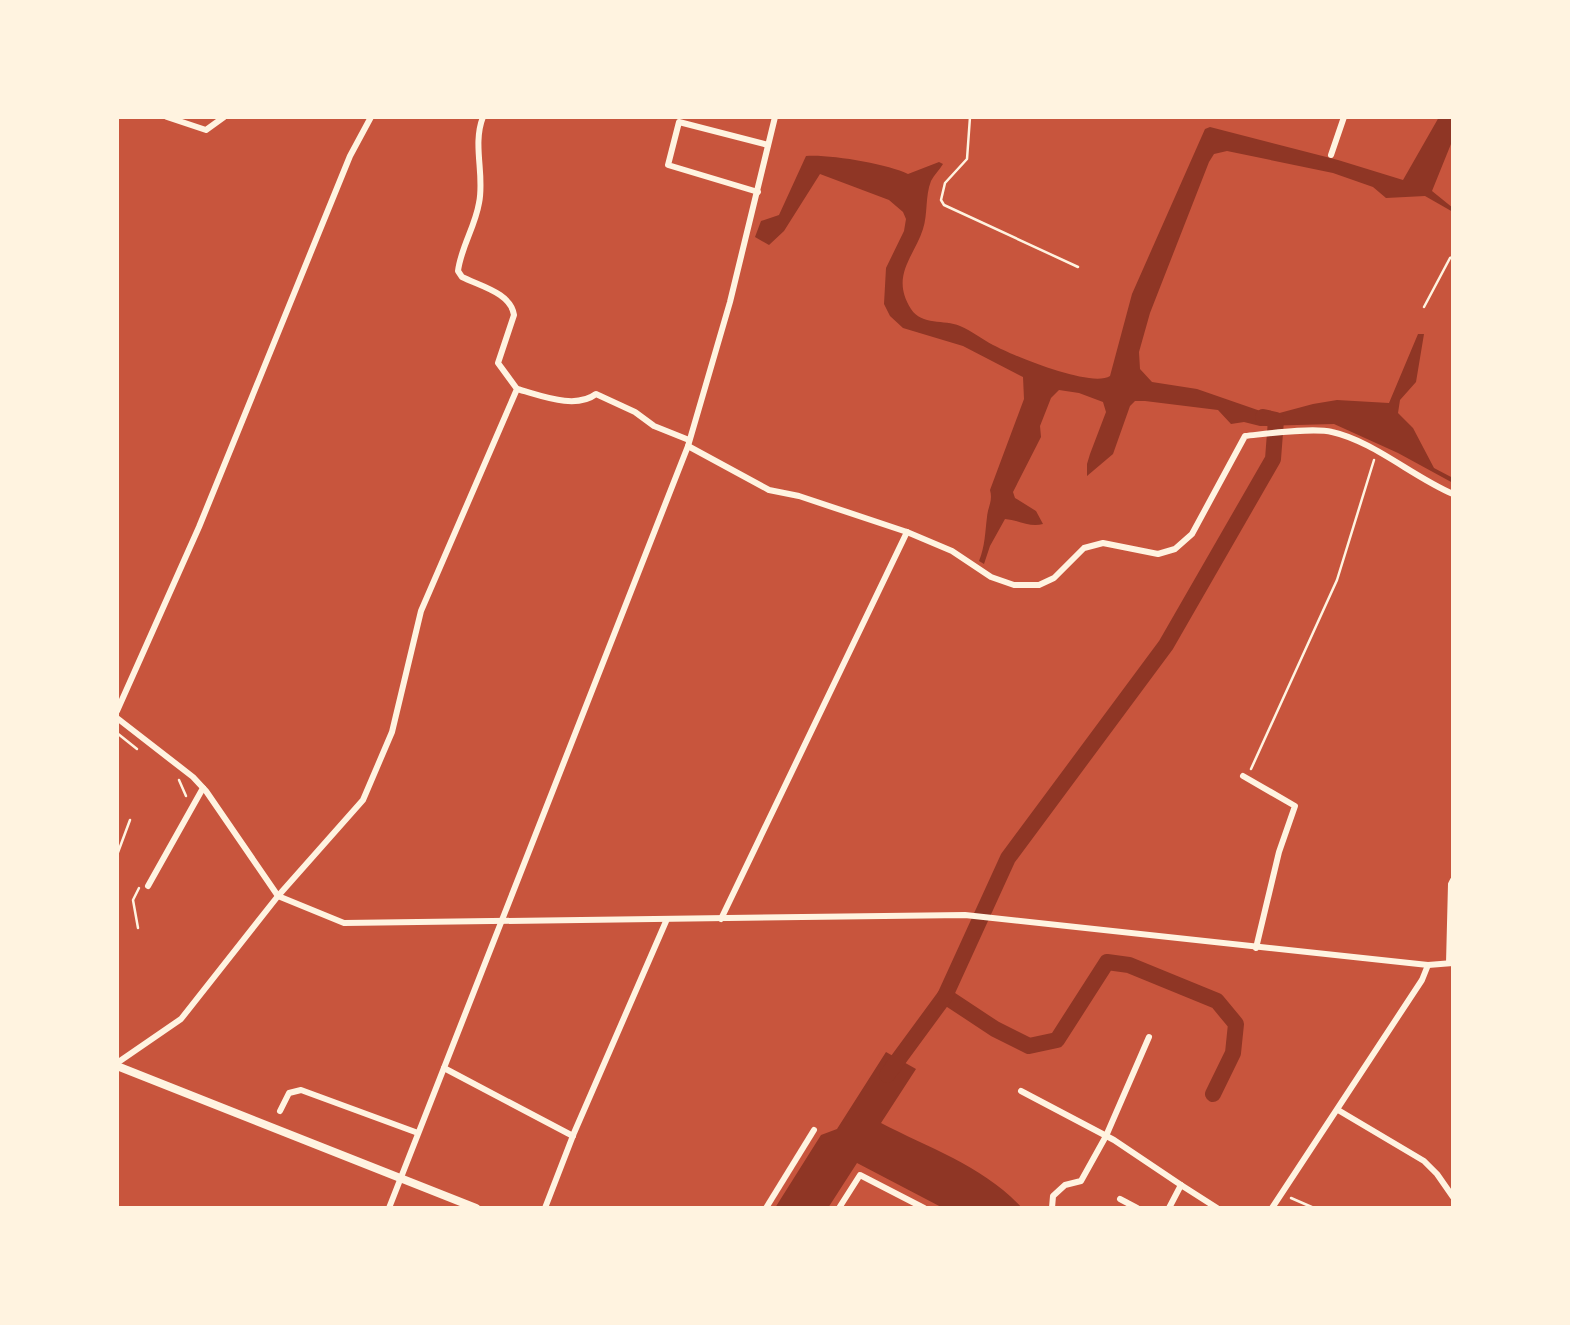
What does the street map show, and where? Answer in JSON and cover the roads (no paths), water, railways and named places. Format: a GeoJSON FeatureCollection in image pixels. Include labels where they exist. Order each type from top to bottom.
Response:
{"type":"FeatureCollection","features":[{"type":"Feature","properties":{"kind":"street"},"geometry":{"type":"LineString","coordinates":[[167,117],[206,130],[224,117]]}},
{"type":"Feature","properties":{"kind":"street"},"geometry":{"type":"LineString","coordinates":[[117,711],[199,527],[350,156],[371,117]]}},
{"type":"Feature","properties":{"kind":"street"},"geometry":{"type":"LineString","coordinates":[[482,117],[478,151],[481,183],[479,205],[458,271],[462,277],[509,300],[514,315],[498,363],[517,389],[556,399],[588,400],[596,394],[635,412],[654,426],[726,464],[747,480],[907,532],[952,551],[992,577],[1014,585],[1039,585],[1054,578],[1084,548],[1103,543],[1158,554],[1175,549],[1192,534],[1245,436],[1331,431],[1377,451],[1427,483],[1453,494]]}},
{"type":"Feature","properties":{"kind":"street"},"geometry":{"type":"LineString","coordinates":[[389,1208],[688,443],[730,302],[775,117]]}},
{"type":"Feature","properties":{"kind":"street"},"geometry":{"type":"LineString","coordinates":[[1331,155],[1344,117]]}},
{"type":"Feature","properties":{"kind":"street"},"geometry":{"type":"LineString","coordinates":[[758,192],[668,164],[678,122],[768,145]]}},
{"type":"Feature","properties":{"kind":"street"},"geometry":{"type":"LineString","coordinates":[[117,1064],[181,1019],[278,896],[363,800],[392,732],[421,611],[517,389]]}},
{"type":"Feature","properties":{"kind":"street"},"geometry":{"type":"LineString","coordinates":[[721,919],[907,532]]}},
{"type":"Feature","properties":{"kind":"street"},"geometry":{"type":"LineString","coordinates":[[117,718],[160,750],[203,788],[278,896],[344,923],[965,915],[1429,965],[1451,963],[1453,880]]}},
{"type":"Feature","properties":{"kind":"street"},"geometry":{"type":"LineString","coordinates":[[1245,777],[1296,806],[1279,852],[1256,948]]}},
{"type":"Feature","properties":{"kind":"street"},"geometry":{"type":"LineString","coordinates":[[148,886],[203,788]]}},
{"type":"Feature","properties":{"kind":"street"},"geometry":{"type":"LineString","coordinates":[[545,1208],[573,1136],[667,919]]}},
{"type":"Feature","properties":{"kind":"street"},"geometry":{"type":"LineString","coordinates":[[1272,1208],[1422,980],[1429,965]]}},
{"type":"Feature","properties":{"kind":"street"},"geometry":{"type":"LineString","coordinates":[[1052,1208],[1053,1196],[1065,1185],[1081,1181],[1107,1136],[1149,1037]]}},
{"type":"Feature","properties":{"kind":"street"},"geometry":{"type":"LineString","coordinates":[[117,1064],[477,1208]]}},
{"type":"Feature","properties":{"kind":"street"},"geometry":{"type":"LineString","coordinates":[[444,1068],[573,1136]]}},
{"type":"Feature","properties":{"kind":"street"},"geometry":{"type":"LineString","coordinates":[[280,1111],[289,1093],[301,1090],[418,1133]]}},
{"type":"Feature","properties":{"kind":"street"},"geometry":{"type":"LineString","coordinates":[[1021,1091],[1107,1136],[1217,1208]]}},
{"type":"Feature","properties":{"kind":"street"},"geometry":{"type":"LineString","coordinates":[[1338,1110],[1424,1161],[1453,1197]]}},
{"type":"Feature","properties":{"kind":"street"},"geometry":{"type":"LineString","coordinates":[[766,1208],[814,1130]]}},
{"type":"Feature","properties":{"kind":"street"},"geometry":{"type":"LineString","coordinates":[[839,1208],[860,1175],[924,1208]]}},
{"type":"Feature","properties":{"kind":"street"},"geometry":{"type":"LineString","coordinates":[[1169,1208],[1181,1185]]}},
{"type":"Feature","properties":{"kind":"street"},"geometry":{"type":"LineString","coordinates":[[1120,1199],[1137,1208]]}},
{"type":"Feature","properties":{"kind":"waterway"},"geometry":{"type":"LineString","coordinates":[[887,1075],[945,996],[1008,858],[1166,645],[1273,459],[1276,420],[1263,417]]}},
{"type":"Feature","properties":{"kind":"waterway"},"geometry":{"type":"LineString","coordinates":[[945,996],[995,1029],[1029,1046],[1057,1040],[1107,962],[1129,965],[1217,1001],[1236,1024],[1233,1053],[1213,1094]]}}]}
